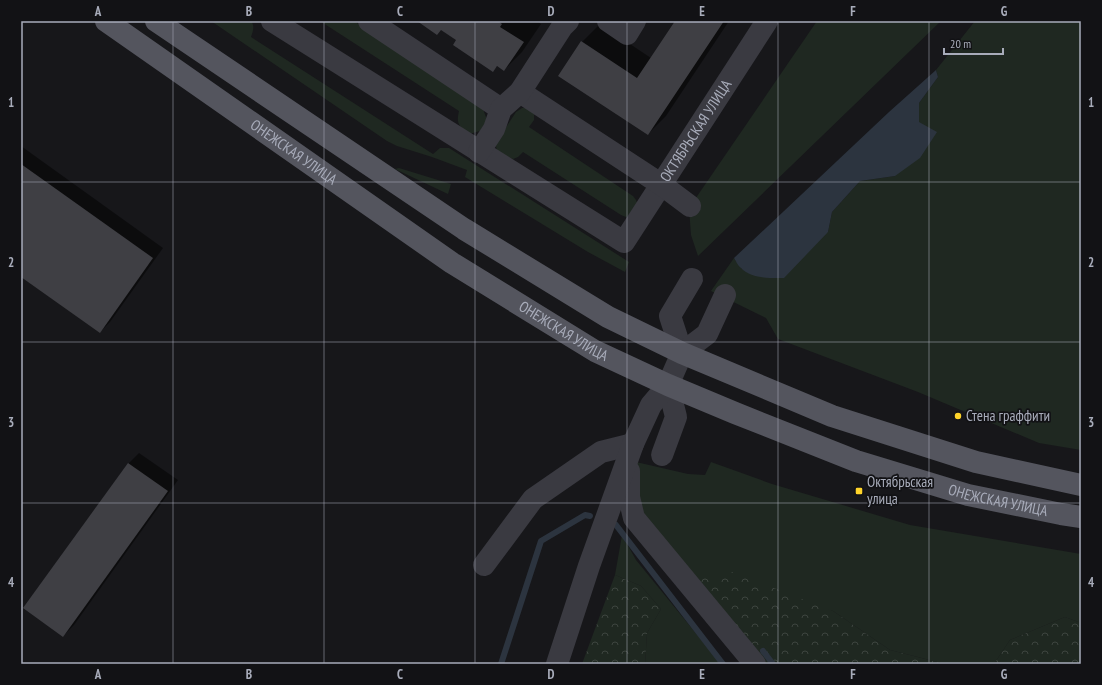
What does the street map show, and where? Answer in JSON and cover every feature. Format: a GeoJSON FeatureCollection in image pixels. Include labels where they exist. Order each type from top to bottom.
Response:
{"type":"FeatureCollection","features":[{"type":"Feature","properties":{"kind":"main road","name":"ОНЕЖСКАЯ УЛИЦА"},"geometry":{"type":"LineString","coordinates":[[106,21],[452,263],[595,351],[735,414],[856,461],[968,494],[1081,517]]}},
{"type":"Feature","properties":{"kind":"main road","name":"ОНЕЖСКАЯ УЛИЦА"},"geometry":{"type":"LineString","coordinates":[[156,21],[464,229],[608,317],[682,352],[832,416],[976,462],[1081,485]]}},
{"type":"Feature","properties":{"kind":"street"},"geometry":{"type":"LineString","coordinates":[[272,21],[479,152],[494,129],[501,109],[520,92],[561,23]]}},
{"type":"Feature","properties":{"kind":"street"},"geometry":{"type":"LineString","coordinates":[[369,21],[501,109]]}},
{"type":"Feature","properties":{"kind":"street"},"geometry":{"type":"LineString","coordinates":[[608,21],[627,34],[635,21]]}},
{"type":"Feature","properties":{"kind":"street","name":"ОКТЯБРЬСКАЯ УЛИЦА"},"geometry":{"type":"LineString","coordinates":[[479,152],[624,242],[767,21]]}},
{"type":"Feature","properties":{"kind":"street"},"geometry":{"type":"LineString","coordinates":[[520,92],[662,185],[690,206]]}},
{"type":"Feature","properties":{"kind":"street"},"geometry":{"type":"LineString","coordinates":[[682,352],[670,316],[692,279]]}},
{"type":"Feature","properties":{"kind":"street"},"geometry":{"type":"LineString","coordinates":[[557,664],[589,566],[633,444],[651,405],[668,385],[682,352],[707,334],[725,294]]}},
{"type":"Feature","properties":{"kind":"street"},"geometry":{"type":"LineString","coordinates":[[662,455],[676,417],[668,385]]}},
{"type":"Feature","properties":{"kind":"street"},"geometry":{"type":"LineString","coordinates":[[484,565],[533,498],[601,452],[633,444]]}},
{"type":"Feature","properties":{"kind":"street"},"geometry":{"type":"LineString","coordinates":[[633,444],[629,470],[629,497],[634,518],[755,664]]}},
{"type":"Feature","properties":{"kind":"green space"},"geometry":{"type":"Polygon","coordinates":[[[211,21],[251,21],[253,31],[251,37],[433,154],[440,148],[449,148],[629,262],[625,272],[588,252],[465,177],[467,170],[397,146],[387,141],[211,21]]]}},
{"type":"Feature","properties":{"kind":"green space"},"geometry":{"type":"Polygon","coordinates":[[[320,21],[354,21],[478,104],[483,109],[487,120],[480,131],[469,134],[458,122],[459,111],[320,21]]]}},
{"type":"Feature","properties":{"kind":"green space"},"geometry":{"type":"Polygon","coordinates":[[[817,21],[941,21],[698,256],[691,235],[689,208],[817,21]]]}},
{"type":"Feature","properties":{"kind":"green space"},"geometry":{"type":"Polygon","coordinates":[[[975,21],[1081,21],[1081,450],[1039,443],[918,392],[778,339],[766,318],[711,291],[734,258],[742,269],[828,232],[832,212],[860,181],[895,176],[919,122],[919,103],[938,77],[936,70],[975,21]]]}},
{"type":"Feature","properties":{"kind":"green space"},"geometry":{"type":"Polygon","coordinates":[[[522,108],[526,108],[534,114],[534,120],[529,127],[633,196],[638,205],[632,215],[626,217],[621,215],[523,152],[518,157],[513,159],[497,152],[497,141],[516,112],[522,108]]]}},
{"type":"Feature","properties":{"kind":"green space"},"geometry":{"type":"Polygon","coordinates":[[[399,168],[451,184],[448,194],[395,169],[399,168]]]}},
{"type":"Feature","properties":{"kind":"green space"},"geometry":{"type":"Polygon","coordinates":[[[636,462],[688,474],[705,475],[711,462],[772,484],[910,525],[1081,554],[1081,623],[1065,617],[1010,640],[994,664],[945,664],[890,650],[833,611],[688,575],[635,509],[636,462]]]}},
{"type":"Feature","properties":{"kind":"green space"},"geometry":{"type":"Polygon","coordinates":[[[622,535],[636,560],[721,664],[645,664],[647,633],[661,609],[641,586],[615,575],[622,535]]]}},
{"type":"Feature","properties":{"kind":"green space"},"geometry":{"type":"Polygon","coordinates":[[[733,572],[833,611],[890,650],[945,664],[762,664],[688,575],[733,572]]]}},
{"type":"Feature","properties":{"kind":"green space"},"geometry":{"type":"Polygon","coordinates":[[[615,575],[641,586],[661,609],[647,633],[645,664],[582,664],[615,575]]]}},
{"type":"Feature","properties":{"kind":"green space"},"geometry":{"type":"Polygon","coordinates":[[[1065,617],[1081,623],[1081,664],[994,664],[1010,640],[1065,617]]]}},
{"type":"Feature","properties":{"kind":"water"},"geometry":{"type":"Polygon","coordinates":[[[936,70],[938,77],[919,103],[919,122],[937,132],[920,158],[895,176],[860,181],[832,212],[828,232],[784,278],[767,278],[745,272],[734,258],[889,112],[936,70]]]}},
{"type":"Feature","properties":{"kind":"building"},"geometry":{"type":"Polygon","coordinates":[[[417,21],[498,21],[502,24],[500,27],[524,42],[504,71],[497,66],[493,72],[453,45],[456,40],[441,30],[437,35],[417,21]]]}},
{"type":"Feature","properties":{"kind":"building"},"geometry":{"type":"Polygon","coordinates":[[[675,21],[724,21],[648,135],[558,76],[581,41],[637,78],[675,21]]]}},
{"type":"Feature","properties":{"kind":"building"},"geometry":{"type":"Polygon","coordinates":[[[21,164],[153,258],[100,333],[21,277],[21,164]]]}},
{"type":"Feature","properties":{"kind":"building"},"geometry":{"type":"Polygon","coordinates":[[[128,463],[168,491],[63,637],[23,608],[128,463]]]}},
{"type":"Feature","properties":{"kind":"waterway"},"geometry":{"type":"LineString","coordinates":[[501,664],[541,541],[585,515],[590,516]]}},
{"type":"Feature","properties":{"kind":"waterway"},"geometry":{"type":"LineString","coordinates":[[616,525],[723,664]]}},
{"type":"Feature","properties":{"kind":"waterway"},"geometry":{"type":"LineString","coordinates":[[763,651],[773,664]]}},
{"type":"Feature","properties":{"kind":"place","name":"Стена граффити"},"geometry":{"type":"Point","coordinates":[958,416]}},
{"type":"Feature","properties":{"kind":"place","name":"Октябрьская улица"},"geometry":{"type":"Point","coordinates":[859,491]}}]}
